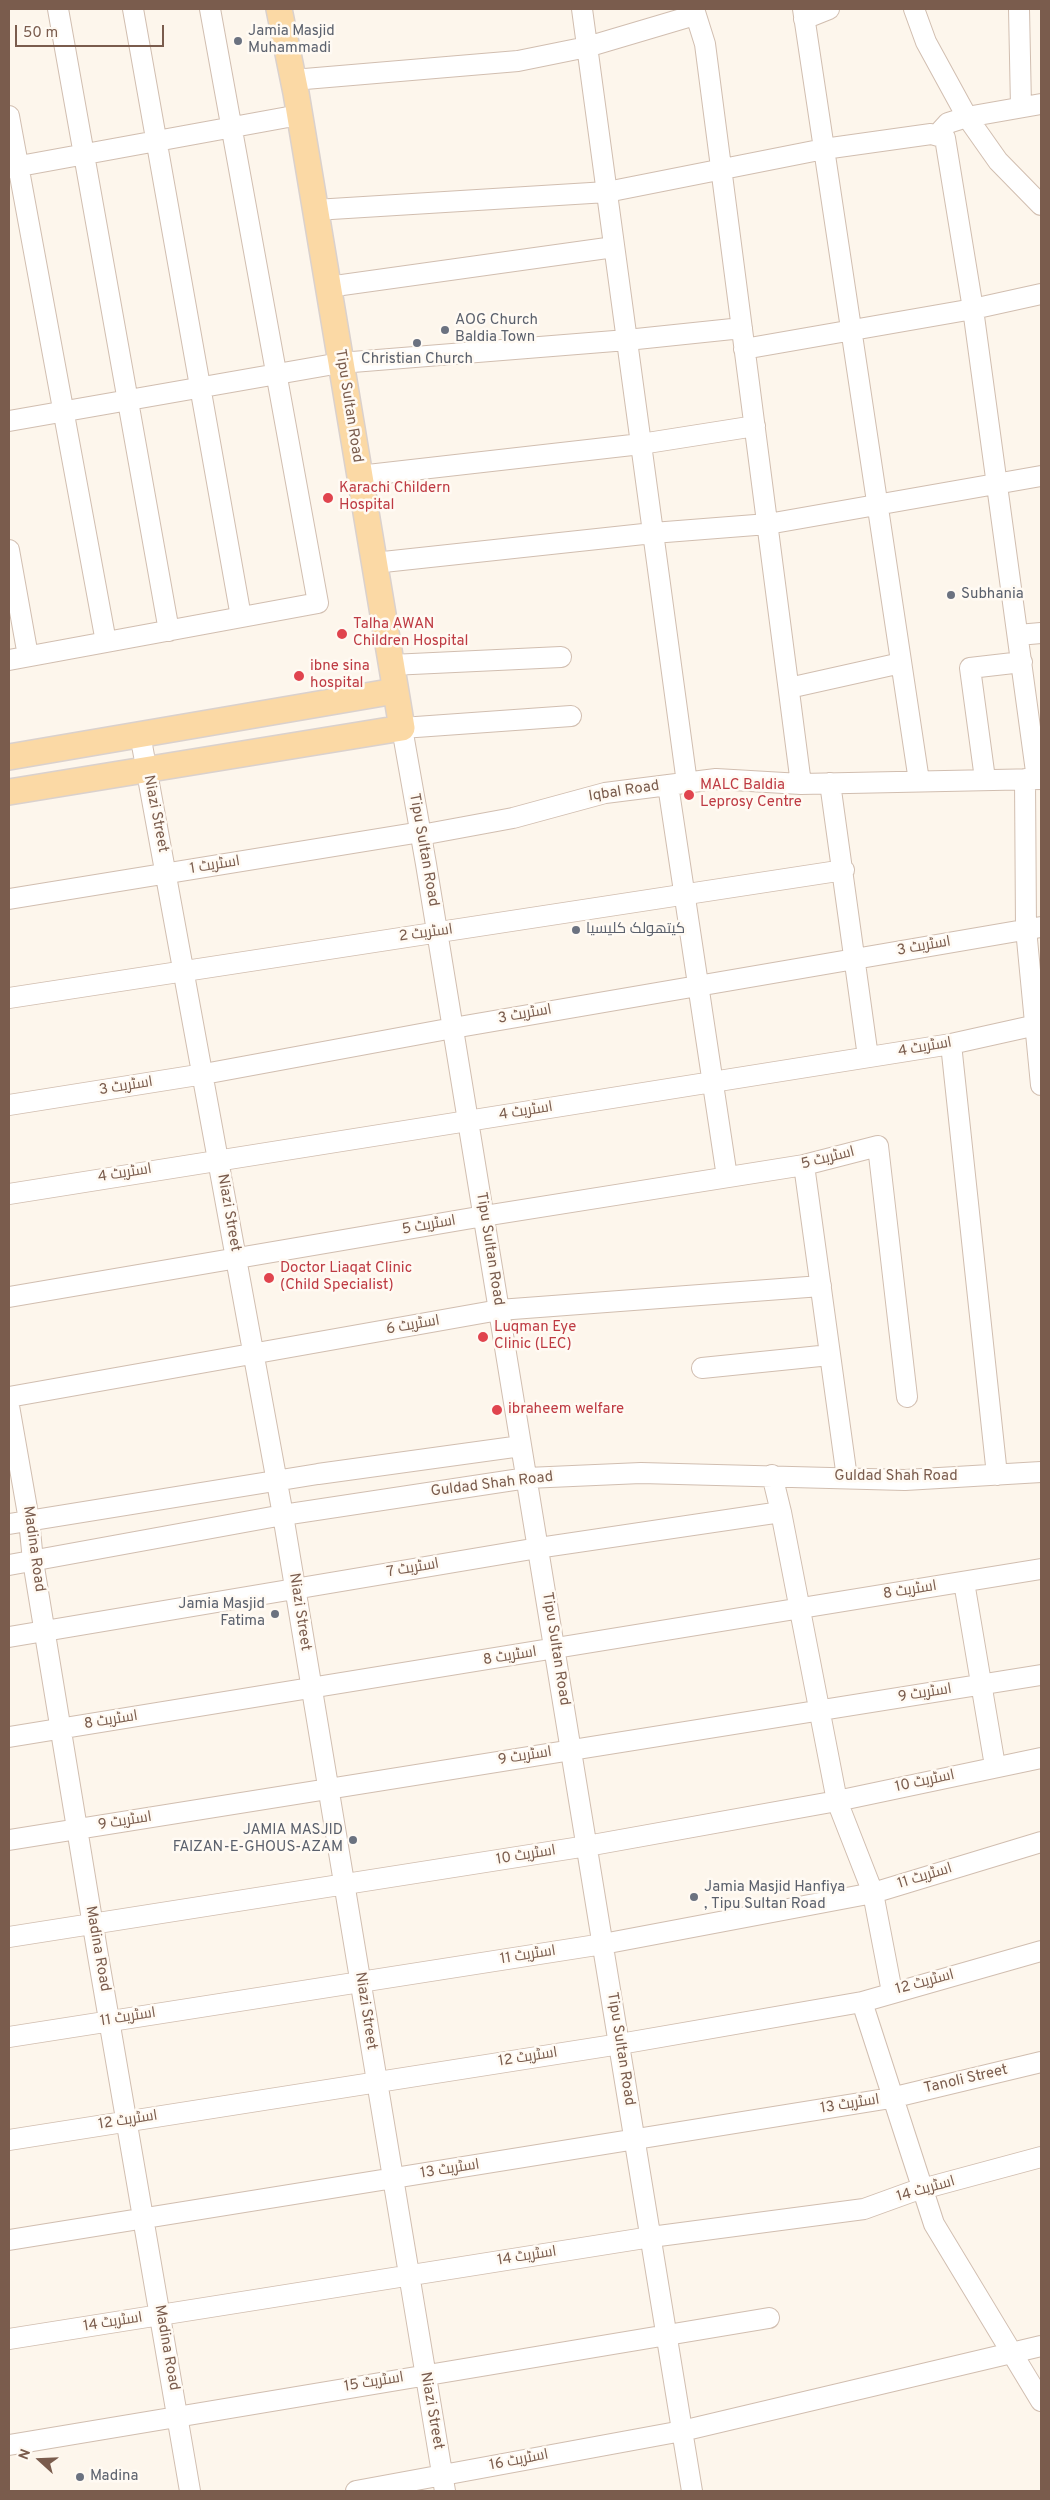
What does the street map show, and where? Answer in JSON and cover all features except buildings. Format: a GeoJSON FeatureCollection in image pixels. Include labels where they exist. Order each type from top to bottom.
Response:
{"type":"FeatureCollection","features":[{"type":"Feature","properties":{"kind":"main road","name":"Tipu Sultan Road"},"geometry":{"type":"LineString","coordinates":[[279,9],[299,115],[402,728]]}},
{"type":"Feature","properties":{"kind":"main road"},"geometry":{"type":"LineString","coordinates":[[9,757],[395,691]]}},
{"type":"Feature","properties":{"kind":"main road"},"geometry":{"type":"LineString","coordinates":[[9,792],[402,728]]}},
{"type":"Feature","properties":{"kind":"street"},"geometry":{"type":"LineString","coordinates":[[58,9],[169,630]]}},
{"type":"Feature","properties":{"kind":"street"},"geometry":{"type":"LineString","coordinates":[[133,9],[241,617]]}},
{"type":"Feature","properties":{"kind":"street"},"geometry":{"type":"LineString","coordinates":[[9,550],[18,658],[318,603],[210,9]]}},
{"type":"Feature","properties":{"kind":"street"},"geometry":{"type":"LineString","coordinates":[[582,9],[653,533],[677,784],[684,895],[727,1178]]}},
{"type":"Feature","properties":{"kind":"street"},"geometry":{"type":"LineString","coordinates":[[829,9],[803,14],[919,780]]}},
{"type":"Feature","properties":{"kind":"street"},"geometry":{"type":"LineString","coordinates":[[914,9],[926,42],[967,117],[998,160],[1041,205]]}},
{"type":"Feature","properties":{"kind":"street"},"geometry":{"type":"LineString","coordinates":[[1019,9],[1021,107]]}},
{"type":"Feature","properties":{"kind":"street"},"geometry":{"type":"LineString","coordinates":[[293,80],[518,61],[587,47],[694,12],[705,44],[801,784]]}},
{"type":"Feature","properties":{"kind":"street"},"geometry":{"type":"LineString","coordinates":[[938,134],[948,123],[967,117],[1041,104]]}},
{"type":"Feature","properties":{"kind":"street"},"geometry":{"type":"LineString","coordinates":[[13,167],[299,115]]}},
{"type":"Feature","properties":{"kind":"street"},"geometry":{"type":"LineString","coordinates":[[9,116],[13,167],[64,412],[106,642]]}},
{"type":"Feature","properties":{"kind":"street"},"geometry":{"type":"LineString","coordinates":[[315,210],[607,192],[824,149],[938,134],[946,138],[998,484],[1022,662],[1035,779],[1033,928],[1041,1085]]}},
{"type":"Feature","properties":{"kind":"street"},"geometry":{"type":"LineString","coordinates":[[328,287],[614,247]]}},
{"type":"Feature","properties":{"kind":"street"},"geometry":{"type":"LineString","coordinates":[[744,349],[973,309],[1041,294]]}},
{"type":"Feature","properties":{"kind":"street"},"geometry":{"type":"LineString","coordinates":[[9,421],[340,362],[627,340],[742,328]]}},
{"type":"Feature","properties":{"kind":"street"},"geometry":{"type":"LineString","coordinates":[[359,476],[641,444],[755,426]]}},
{"type":"Feature","properties":{"kind":"street"},"geometry":{"type":"LineString","coordinates":[[374,563],[653,533],[768,524],[1041,476]]}},
{"type":"Feature","properties":{"kind":"street"},"geometry":{"type":"LineString","coordinates":[[1018,635],[1041,633]]}},
{"type":"Feature","properties":{"kind":"street"},"geometry":{"type":"LineString","coordinates":[[391,665],[561,657]]}},
{"type":"Feature","properties":{"kind":"street"},"geometry":{"type":"LineString","coordinates":[[789,688],[901,662]]}},
{"type":"Feature","properties":{"kind":"street"},"geometry":{"type":"LineString","coordinates":[[985,779],[970,668],[1022,662]]}},
{"type":"Feature","properties":{"kind":"street"},"geometry":{"type":"LineString","coordinates":[[402,728],[570,716]]}},
{"type":"Feature","properties":{"kind":"street","name":"Tipu Sultan Road"},"geometry":{"type":"LineString","coordinates":[[402,728],[438,932],[692,2491]]}},
{"type":"Feature","properties":{"kind":"street","name":"Niazi Street"},"geometry":{"type":"LineString","coordinates":[[140,734],[204,1074],[283,1515],[444,2483]]}},
{"type":"Feature","properties":{"kind":"street","name":"Iqbal Road"},"geometry":{"type":"LineString","coordinates":[[421,834],[513,818],[605,793],[716,779],[801,784],[1035,779]]}},
{"type":"Feature","properties":{"kind":"street"},"geometry":{"type":"LineString","coordinates":[[830,783],[844,870],[868,1057]]}},
{"type":"Feature","properties":{"kind":"street","name":"اسٹریٹ 1"},"geometry":{"type":"LineString","coordinates":[[9,899],[421,834]]}},
{"type":"Feature","properties":{"kind":"street","name":"اسٹریٹ 2"},"geometry":{"type":"LineString","coordinates":[[9,998],[184,969],[844,870]]}},
{"type":"Feature","properties":{"kind":"street","name":"اسٹریٹ 3"},"geometry":{"type":"LineString","coordinates":[[9,1105],[204,1074],[453,1028],[1033,928]]}},
{"type":"Feature","properties":{"kind":"street","name":"اسٹریٹ 4"},"geometry":{"type":"LineString","coordinates":[[9,1194],[218,1159],[951,1044],[1037,1025]]}},
{"type":"Feature","properties":{"kind":"street"},"geometry":{"type":"LineString","coordinates":[[951,1044],[996,1475]]}},
{"type":"Feature","properties":{"kind":"street","name":"اسٹریٹ 5"},"geometry":{"type":"LineString","coordinates":[[9,1297],[484,1216],[804,1165],[878,1146],[907,1397]]}},
{"type":"Feature","properties":{"kind":"street"},"geometry":{"type":"LineString","coordinates":[[804,1165],[847,1478]]}},
{"type":"Feature","properties":{"kind":"street","name":"اسٹریٹ 6"},"geometry":{"type":"LineString","coordinates":[[9,1397],[499,1310],[821,1286]]}},
{"type":"Feature","properties":{"kind":"street"},"geometry":{"type":"LineString","coordinates":[[702,1368],[830,1355]]}},
{"type":"Feature","properties":{"kind":"street","name":"Madina Road"},"geometry":{"type":"LineString","coordinates":[[9,1406],[30,1520],[33,1561],[77,1830],[190,2491]]}},
{"type":"Feature","properties":{"kind":"street"},"geometry":{"type":"LineString","coordinates":[[9,1524],[276,1481],[522,1446]]}},
{"type":"Feature","properties":{"kind":"street","name":"Guldad Shah Road"},"geometry":{"type":"LineString","coordinates":[[9,1565],[283,1515],[527,1478],[641,1473],[905,1480],[1041,1472]]}},
{"type":"Feature","properties":{"kind":"street"},"geometry":{"type":"LineString","coordinates":[[772,1475],[781,1512],[818,1711],[837,1801],[873,1893],[892,1992]]}},
{"type":"Feature","properties":{"kind":"street","name":"اسٹریٹ 7"},"geometry":{"type":"LineString","coordinates":[[9,1637],[538,1548],[781,1512]]}},
{"type":"Feature","properties":{"kind":"street","name":"اسٹریٹ 8"},"geometry":{"type":"LineString","coordinates":[[9,1737],[555,1650],[1041,1569]]}},
{"type":"Feature","properties":{"kind":"street"},"geometry":{"type":"LineString","coordinates":[[964,1582],[995,1766]]}},
{"type":"Feature","properties":{"kind":"street","name":"اسٹریٹ 9"},"geometry":{"type":"LineString","coordinates":[[9,1840],[1041,1675]]}},
{"type":"Feature","properties":{"kind":"street","name":"اسٹریٹ 10"},"geometry":{"type":"LineString","coordinates":[[9,1937],[587,1846],[837,1801],[995,1766],[1041,1758]]}},
{"type":"Feature","properties":{"kind":"street","name":"اسٹریٹ 11"},"geometry":{"type":"LineString","coordinates":[[9,2038],[603,1944],[873,1893],[1041,1842]]}},
{"type":"Feature","properties":{"kind":"street","name":"اسٹریٹ 12"},"geometry":{"type":"LineString","coordinates":[[9,2140],[620,2044],[862,2002],[1041,1951]]}},
{"type":"Feature","properties":{"kind":"street"},"geometry":{"type":"LineString","coordinates":[[862,2002],[934,2224],[1041,2401]]}},
{"type":"Feature","properties":{"kind":"street","name":"Tanoli Street"},"geometry":{"type":"LineString","coordinates":[[892,2098],[1041,2062]]}},
{"type":"Feature","properties":{"kind":"street","name":"اسٹریٹ 13"},"geometry":{"type":"LineString","coordinates":[[9,2240],[892,2098]]}},
{"type":"Feature","properties":{"kind":"street","name":"اسٹریٹ 14"},"geometry":{"type":"LineString","coordinates":[[9,2339],[651,2238],[864,2209],[911,2192],[1041,2157]]}},
{"type":"Feature","properties":{"kind":"street","name":"اسٹریٹ 15"},"geometry":{"type":"LineString","coordinates":[[9,2446],[177,2416],[769,2318]]}},
{"type":"Feature","properties":{"kind":"street","name":"اسٹریٹ 16"},"geometry":{"type":"LineString","coordinates":[[356,2491],[444,2483],[682,2431],[1041,2346]]}},
{"type":"Feature","properties":{"kind":"place","name":"Jamia Masjid Muhammadi"},"geometry":{"type":"Point","coordinates":[238,41]}},
{"type":"Feature","properties":{"kind":"place","name":"AOG Church Baldia Town"},"geometry":{"type":"Point","coordinates":[445,330]}},
{"type":"Feature","properties":{"kind":"place","name":"Christian Church"},"geometry":{"type":"Point","coordinates":[417,343]}},
{"type":"Feature","properties":{"kind":"place","name":"Karachi Childern Hospital"},"geometry":{"type":"Point","coordinates":[328,498]}},
{"type":"Feature","properties":{"kind":"place","name":"Subhania"},"geometry":{"type":"Point","coordinates":[951,595]}},
{"type":"Feature","properties":{"kind":"place","name":"Talha AWAN Children Hospital"},"geometry":{"type":"Point","coordinates":[342,634]}},
{"type":"Feature","properties":{"kind":"place","name":"ibne sina hospital"},"geometry":{"type":"Point","coordinates":[299,676]}},
{"type":"Feature","properties":{"kind":"place","name":"MALC Baldia Leprosy Centre"},"geometry":{"type":"Point","coordinates":[689,795]}},
{"type":"Feature","properties":{"kind":"place","name":"کیتھولک کلیسیا"},"geometry":{"type":"Point","coordinates":[576,930]}},
{"type":"Feature","properties":{"kind":"place","name":"Doctor Liaqat Clinic (Child Specialist)"},"geometry":{"type":"Point","coordinates":[269,1278]}},
{"type":"Feature","properties":{"kind":"place","name":"Luqman Eye Clinic (LEC)"},"geometry":{"type":"Point","coordinates":[483,1337]}},
{"type":"Feature","properties":{"kind":"place","name":"ibraheem welfare"},"geometry":{"type":"Point","coordinates":[497,1410]}},
{"type":"Feature","properties":{"kind":"place","name":"Jamia Masjid Fatima"},"geometry":{"type":"Point","coordinates":[275,1614]}},
{"type":"Feature","properties":{"kind":"place","name":"JAMIA MASJID FAIZAN-E-GHOUS-AZAM"},"geometry":{"type":"Point","coordinates":[353,1840]}},
{"type":"Feature","properties":{"kind":"place","name":"Jamia Masjid Hanfiya , Tipu Sultan Road"},"geometry":{"type":"Point","coordinates":[694,1897]}},
{"type":"Feature","properties":{"kind":"place","name":"Madina"},"geometry":{"type":"Point","coordinates":[80,2477]}}]}
